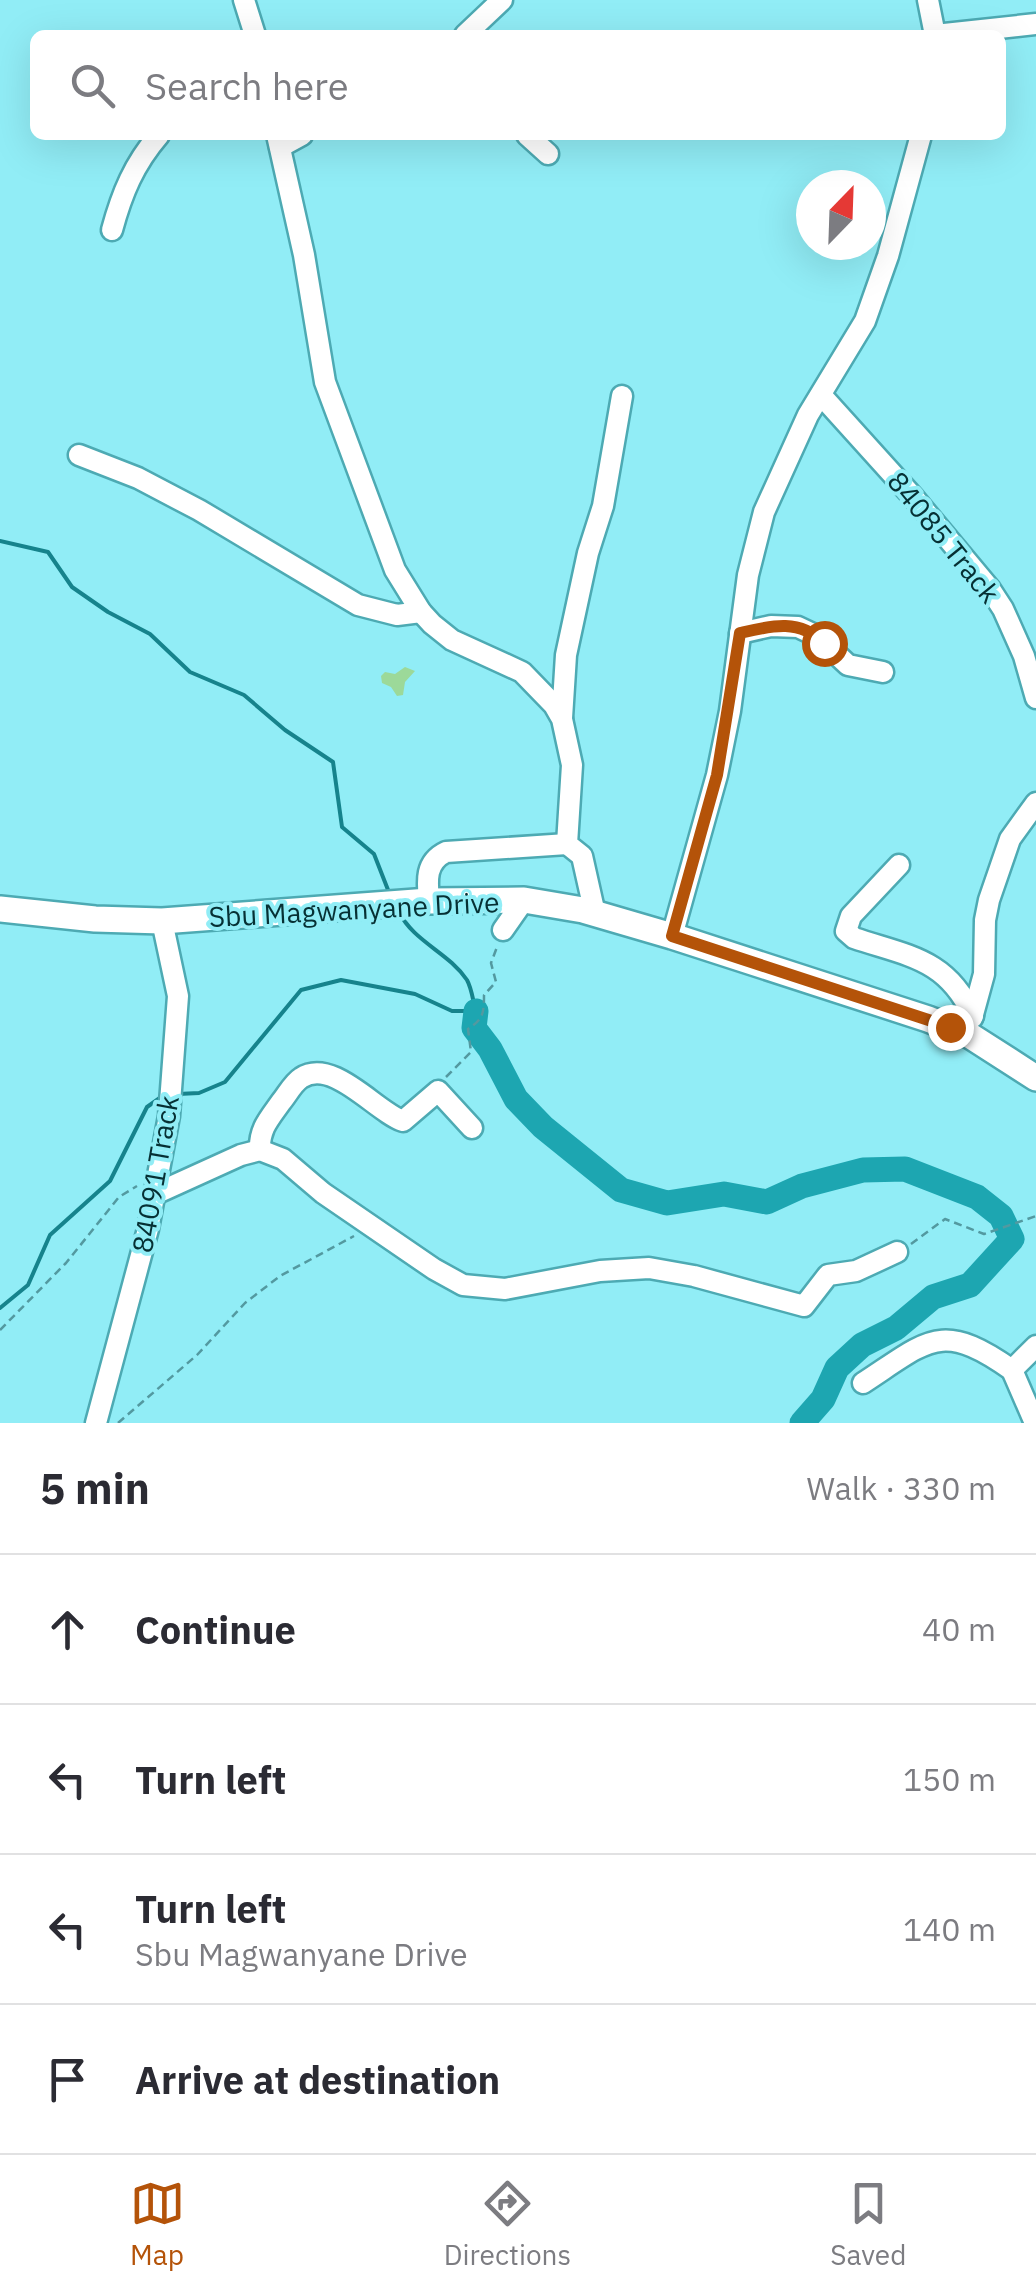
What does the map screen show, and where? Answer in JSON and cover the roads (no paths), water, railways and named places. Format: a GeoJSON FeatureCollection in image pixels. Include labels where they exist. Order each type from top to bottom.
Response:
{"type":"FeatureCollection","features":[{"type":"Feature","properties":{"kind":"main road","name":"Sbu Magwanyane Drive"},"geometry":{"type":"LineString","coordinates":[[0,909],[162,921],[424,902],[524,900],[595,914],[971,1025],[1036,1078]]}},
{"type":"Feature","properties":{"kind":"street"},"geometry":{"type":"LineString","coordinates":[[244,0],[251,30]]}},
{"type":"Feature","properties":{"kind":"street"},"geometry":{"type":"LineString","coordinates":[[470,30],[502,0]]}},
{"type":"Feature","properties":{"kind":"street"},"geometry":{"type":"LineString","coordinates":[[928,0],[933,30]]}},
{"type":"Feature","properties":{"kind":"street"},"geometry":{"type":"LineString","coordinates":[[980,30],[1036,24]]}},
{"type":"Feature","properties":{"kind":"street"},"geometry":{"type":"LineString","coordinates":[[112,230],[122,191],[155,140]]}},
{"type":"Feature","properties":{"kind":"street"},"geometry":{"type":"LineString","coordinates":[[533,140],[548,154]]}},
{"type":"Feature","properties":{"kind":"street"},"geometry":{"type":"LineString","coordinates":[[672,936],[717,775],[748,575],[764,512],[797,436],[865,321],[921,140]]}},
{"type":"Feature","properties":{"kind":"street"},"geometry":{"type":"LineString","coordinates":[[279,141],[331,402],[395,570],[421,612],[452,640],[522,672],[543,692],[562,719]]}},
{"type":"Feature","properties":{"kind":"street","name":"84085 Track"},"geometry":{"type":"LineString","coordinates":[[821,395],[970,562],[1004,609],[1036,698]]}},
{"type":"Feature","properties":{"kind":"street"},"geometry":{"type":"LineString","coordinates":[[567,844],[572,765],[562,719],[566,655],[603,506],[622,396]]}},
{"type":"Feature","properties":{"kind":"street"},"geometry":{"type":"LineString","coordinates":[[79,455],[138,478],[199,510],[278,554],[358,606],[397,614],[421,612]]}},
{"type":"Feature","properties":{"kind":"street"},"geometry":{"type":"LineString","coordinates":[[740,633],[772,626],[798,627],[817,636],[848,665],[882,672]]}},
{"type":"Feature","properties":{"kind":"street"},"geometry":{"type":"LineString","coordinates":[[1014,636],[1036,626]]}},
{"type":"Feature","properties":{"kind":"street"},"geometry":{"type":"LineString","coordinates":[[971,1025],[984,974],[989,900],[1010,840],[1036,803]]}},
{"type":"Feature","properties":{"kind":"street"},"geometry":{"type":"LineString","coordinates":[[424,902],[430,865],[446,852],[460,848],[567,844],[585,863],[595,914]]}},
{"type":"Feature","properties":{"kind":"street"},"geometry":{"type":"LineString","coordinates":[[900,865],[850,916],[848,934],[932,964],[955,985],[971,1025]]}},
{"type":"Feature","properties":{"kind":"street"},"geometry":{"type":"LineString","coordinates":[[503,930],[524,900]]}},
{"type":"Feature","properties":{"kind":"street","name":"84091 Track"},"geometry":{"type":"LineString","coordinates":[[96,1423],[155,1194],[170,1095],[178,996],[162,921]]}},
{"type":"Feature","properties":{"kind":"street"},"geometry":{"type":"LineString","coordinates":[[260,1150],[259,1133],[298,1079],[310,1074],[327,1076],[355,1088],[394,1118],[404,1120],[438,1091],[472,1128]]}},
{"type":"Feature","properties":{"kind":"street"},"geometry":{"type":"LineString","coordinates":[[155,1194],[260,1150],[284,1159],[323,1193],[462,1285],[505,1288],[600,1271],[649,1268],[727,1284],[804,1306],[828,1276],[856,1271],[896,1252]]}},
{"type":"Feature","properties":{"kind":"street"},"geometry":{"type":"LineString","coordinates":[[863,1383],[923,1344],[952,1339],[974,1346],[1012,1370],[1035,1423]]}},
{"type":"Feature","properties":{"kind":"street"},"geometry":{"type":"LineString","coordinates":[[1012,1370],[1036,1346]]}},
{"type":"Feature","properties":{"kind":"waterway"},"geometry":{"type":"LineString","coordinates":[[0,541],[48,552],[72,587],[150,634],[190,672],[244,695],[285,730],[333,762],[342,827],[374,854],[390,895]]}},
{"type":"Feature","properties":{"kind":"waterway"},"geometry":{"type":"LineString","coordinates":[[178,1094],[199,1093],[225,1082],[301,990],[341,980],[415,994],[452,1011],[476,1011],[467,980],[413,931],[399,912]]}},
{"type":"Feature","properties":{"kind":"waterway"},"geometry":{"type":"LineString","coordinates":[[476,1011],[474,1028],[490,1049],[516,1099],[543,1127],[621,1190],[667,1203],[724,1194],[767,1202],[802,1186],[863,1170],[905,1169],[977,1197],[1001,1216],[1012,1239],[970,1285],[933,1297],[896,1328],[862,1345],[837,1368],[823,1399],[802,1423]]}},
{"type":"Feature","properties":{"kind":"waterway"},"geometry":{"type":"LineString","coordinates":[[0,1308],[28,1285],[50,1235],[110,1181],[147,1107],[164,1095]]}}]}
